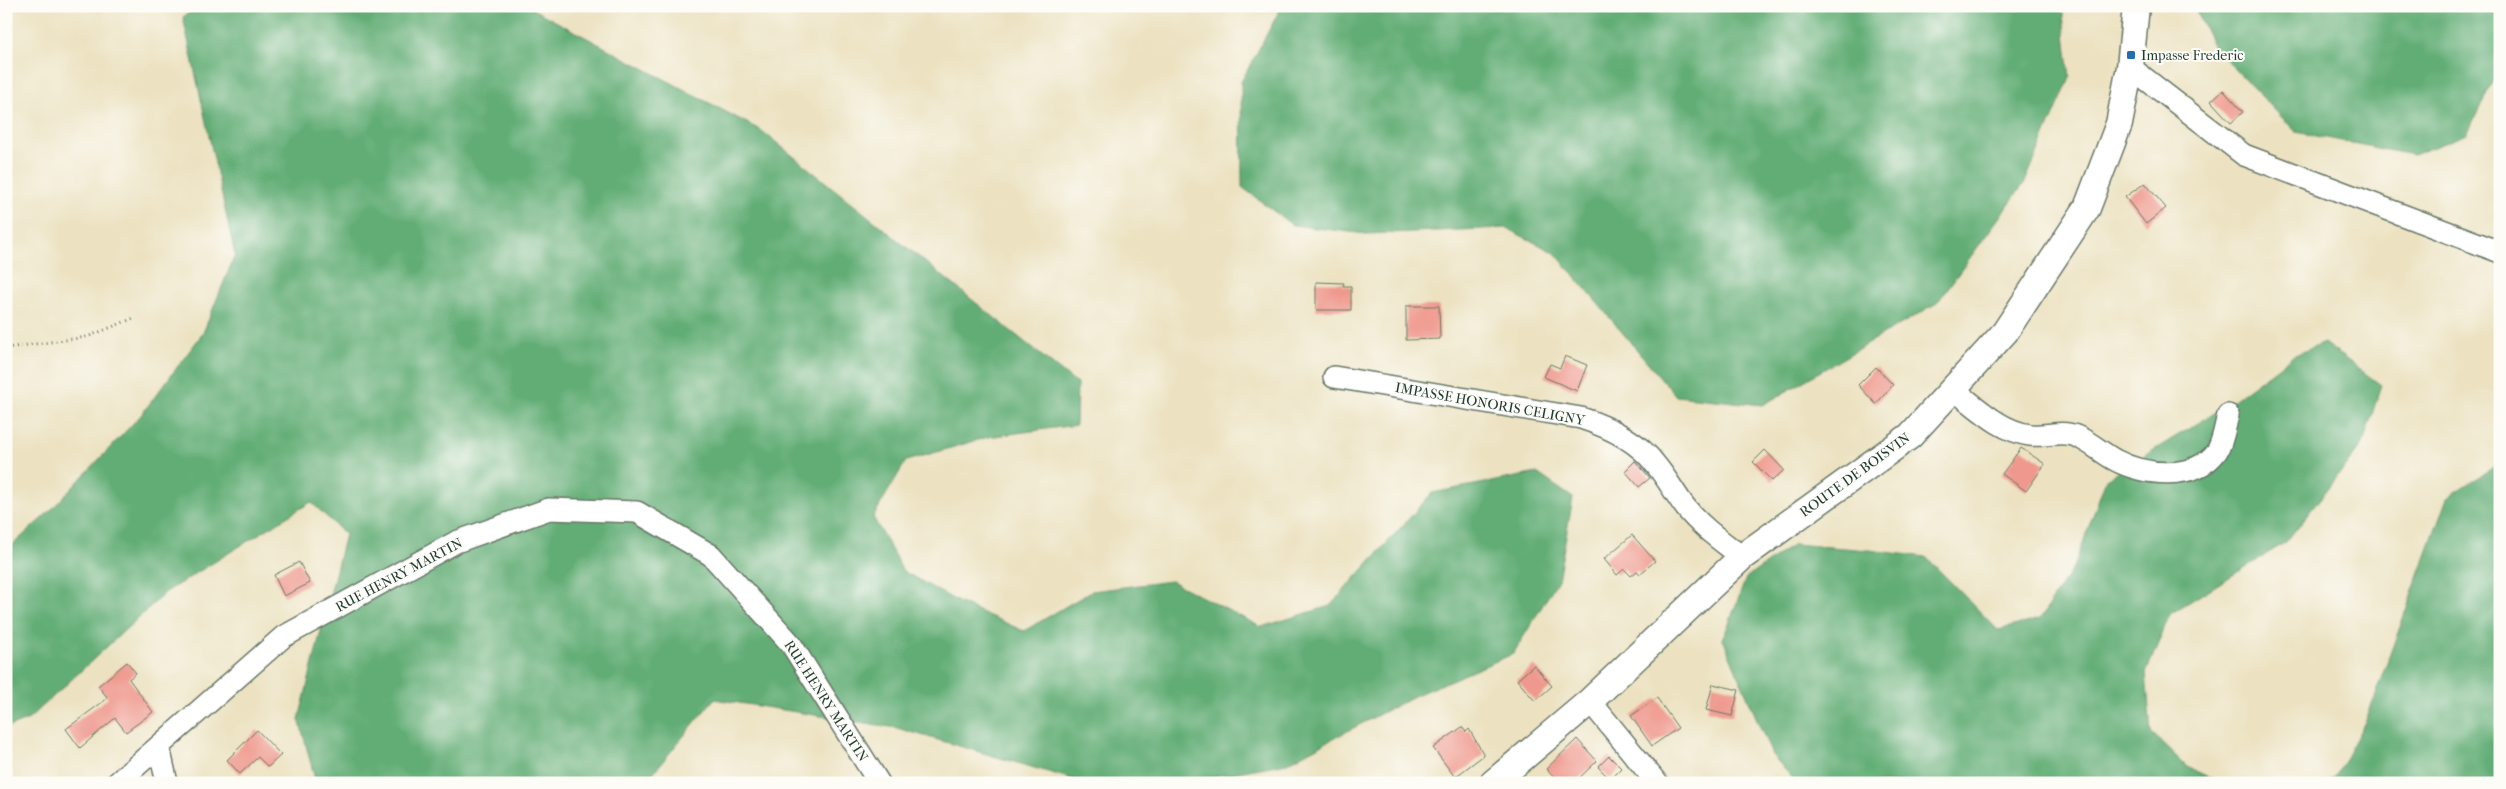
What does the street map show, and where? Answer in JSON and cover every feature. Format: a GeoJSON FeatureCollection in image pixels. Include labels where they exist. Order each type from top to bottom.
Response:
{"type":"FeatureCollection","features":[{"type":"Feature","properties":{"kind":"main road","name":"ROUTE DE BOISVIN"},"geometry":{"type":"LineString","coordinates":[[1493,783],[1590,702],[1742,557],[1910,436],[2005,332],[2087,208],[2119,124],[2130,68],[2136,6]]}},
{"type":"Feature","properties":{"kind":"street"},"geometry":{"type":"LineString","coordinates":[[2130,68],[2244,155],[2500,252]]}},
{"type":"Feature","properties":{"kind":"street","name":"IMPASSE HONORIS CELIGNY"},"geometry":{"type":"LineString","coordinates":[[1334,377],[1581,418],[1601,424],[1631,441],[1649,457],[1687,510],[1708,530],[1742,557]]}},
{"type":"Feature","properties":{"kind":"street"},"geometry":{"type":"LineString","coordinates":[[1953,389],[2005,428],[2031,435],[2073,435],[2099,448],[2115,460],[2147,472],[2180,472],[2199,466],[2217,451],[2228,415]]}},
{"type":"Feature","properties":{"kind":"street","name":"RUE HENRY MARTIN"},"geometry":{"type":"LineString","coordinates":[[117,783],[283,637],[456,542],[548,509],[636,512],[711,555],[791,644],[879,783]]}},
{"type":"Feature","properties":{"kind":"street"},"geometry":{"type":"LineString","coordinates":[[1590,702],[1658,783]]}},
{"type":"Feature","properties":{"kind":"street"},"geometry":{"type":"LineString","coordinates":[[159,747],[167,783]]}},
{"type":"Feature","properties":{"kind":"path"},"geometry":{"type":"LineString","coordinates":[[6,348],[87,337],[134,318]]}},
{"type":"Feature","properties":{"kind":"green space"},"geometry":{"type":"Polygon","coordinates":[[[200,6],[527,6],[762,131],[1077,384],[1076,425],[988,437],[906,461],[873,517],[903,571],[960,603],[1024,631],[1092,591],[1171,581],[1261,627],[1330,606],[1432,493],[1537,473],[1573,498],[1558,580],[1513,654],[1416,695],[1287,763],[1178,783],[1086,783],[897,728],[714,699],[645,783],[316,783],[299,719],[345,534],[311,502],[166,592],[29,719],[6,728],[6,551],[52,509],[141,415],[203,333],[235,255],[183,17],[200,6]]]}},
{"type":"Feature","properties":{"kind":"green space"},"geometry":{"type":"Polygon","coordinates":[[[1282,6],[2062,6],[2070,78],[2025,182],[1937,303],[1763,405],[1676,396],[1555,253],[1506,228],[1366,234],[1292,225],[1242,187],[1241,82],[1282,6]]]}},
{"type":"Feature","properties":{"kind":"green space"},"geometry":{"type":"Polygon","coordinates":[[[2194,6],[2500,6],[2500,66],[2467,134],[2413,155],[2296,132],[2214,47],[2194,6]]]}},
{"type":"Feature","properties":{"kind":"green space"},"geometry":{"type":"Polygon","coordinates":[[[2324,343],[2381,385],[2363,444],[2286,542],[2170,614],[2146,673],[2151,732],[2187,767],[2222,783],[1797,783],[1772,755],[1723,639],[1746,578],[1794,544],[1926,557],[1998,630],[2040,619],[2075,565],[2106,479],[2223,408],[2293,356],[2324,343]]]}},
{"type":"Feature","properties":{"kind":"green space"},"geometry":{"type":"Polygon","coordinates":[[[2500,463],[2500,783],[2327,783],[2336,776],[2366,720],[2447,497],[2500,463]]]}},
{"type":"Feature","properties":{"kind":"building"},"geometry":{"type":"Polygon","coordinates":[[[2223,90],[2243,112],[2231,123],[2211,101],[2223,90]]]}},
{"type":"Feature","properties":{"kind":"building"},"geometry":{"type":"Polygon","coordinates":[[[2145,183],[2166,208],[2146,224],[2125,197],[2145,183]]]}},
{"type":"Feature","properties":{"kind":"building"},"geometry":{"type":"Polygon","coordinates":[[[1316,282],[1344,283],[1343,286],[1351,286],[1351,310],[1316,310],[1316,282]]]}},
{"type":"Feature","properties":{"kind":"building"},"geometry":{"type":"Polygon","coordinates":[[[1406,306],[1439,306],[1440,339],[1406,340],[1406,306]]]}},
{"type":"Feature","properties":{"kind":"building"},"geometry":{"type":"Polygon","coordinates":[[[1565,356],[1587,365],[1577,391],[1544,377],[1550,364],[1560,368],[1565,356]]]}},
{"type":"Feature","properties":{"kind":"building"},"geometry":{"type":"Polygon","coordinates":[[[1876,367],[1893,385],[1876,404],[1858,385],[1876,367]]]}},
{"type":"Feature","properties":{"kind":"building"},"geometry":{"type":"Polygon","coordinates":[[[2021,448],[2045,464],[2026,491],[2002,474],[2021,448]]]}},
{"type":"Feature","properties":{"kind":"building"},"geometry":{"type":"Polygon","coordinates":[[[1765,450],[1784,470],[1772,481],[1753,462],[1765,450]]]}},
{"type":"Feature","properties":{"kind":"building"},"geometry":{"type":"Polygon","coordinates":[[[1635,461],[1650,478],[1639,487],[1625,471],[1635,461]]]}},
{"type":"Feature","properties":{"kind":"building"},"geometry":{"type":"Polygon","coordinates":[[[1632,535],[1655,561],[1640,574],[1637,571],[1631,576],[1624,569],[1617,575],[1604,559],[1632,535]]]}},
{"type":"Feature","properties":{"kind":"building"},"geometry":{"type":"Polygon","coordinates":[[[299,562],[310,583],[284,596],[274,575],[299,562]]]}},
{"type":"Feature","properties":{"kind":"building"},"geometry":{"type":"Polygon","coordinates":[[[127,662],[136,673],[129,679],[153,712],[126,732],[115,718],[80,748],[66,729],[108,698],[98,686],[127,662]]]}},
{"type":"Feature","properties":{"kind":"building"},"geometry":{"type":"Polygon","coordinates":[[[1534,665],[1552,686],[1535,701],[1517,680],[1534,665]]]}},
{"type":"Feature","properties":{"kind":"building"},"geometry":{"type":"Polygon","coordinates":[[[1713,684],[1739,690],[1732,716],[1706,710],[1713,684]]]}},
{"type":"Feature","properties":{"kind":"building"},"geometry":{"type":"Polygon","coordinates":[[[1657,698],[1678,728],[1652,746],[1631,716],[1657,698]]]}},
{"type":"Feature","properties":{"kind":"building"},"geometry":{"type":"Polygon","coordinates":[[[1462,727],[1466,732],[1469,729],[1484,755],[1455,777],[1433,748],[1462,727]]]}},
{"type":"Feature","properties":{"kind":"building"},"geometry":{"type":"Polygon","coordinates":[[[257,730],[281,755],[268,767],[258,757],[240,774],[227,760],[257,730]]]}},
{"type":"Feature","properties":{"kind":"building"},"geometry":{"type":"Polygon","coordinates":[[[1577,739],[1597,761],[1574,783],[1559,783],[1546,769],[1577,739]]]}},
{"type":"Feature","properties":{"kind":"building"},"geometry":{"type":"Polygon","coordinates":[[[1609,756],[1621,768],[1610,779],[1598,767],[1609,756]]]}},
{"type":"Feature","properties":{"kind":"place","name":"Impasse Frederic"},"geometry":{"type":"Point","coordinates":[2131,55]}}]}
